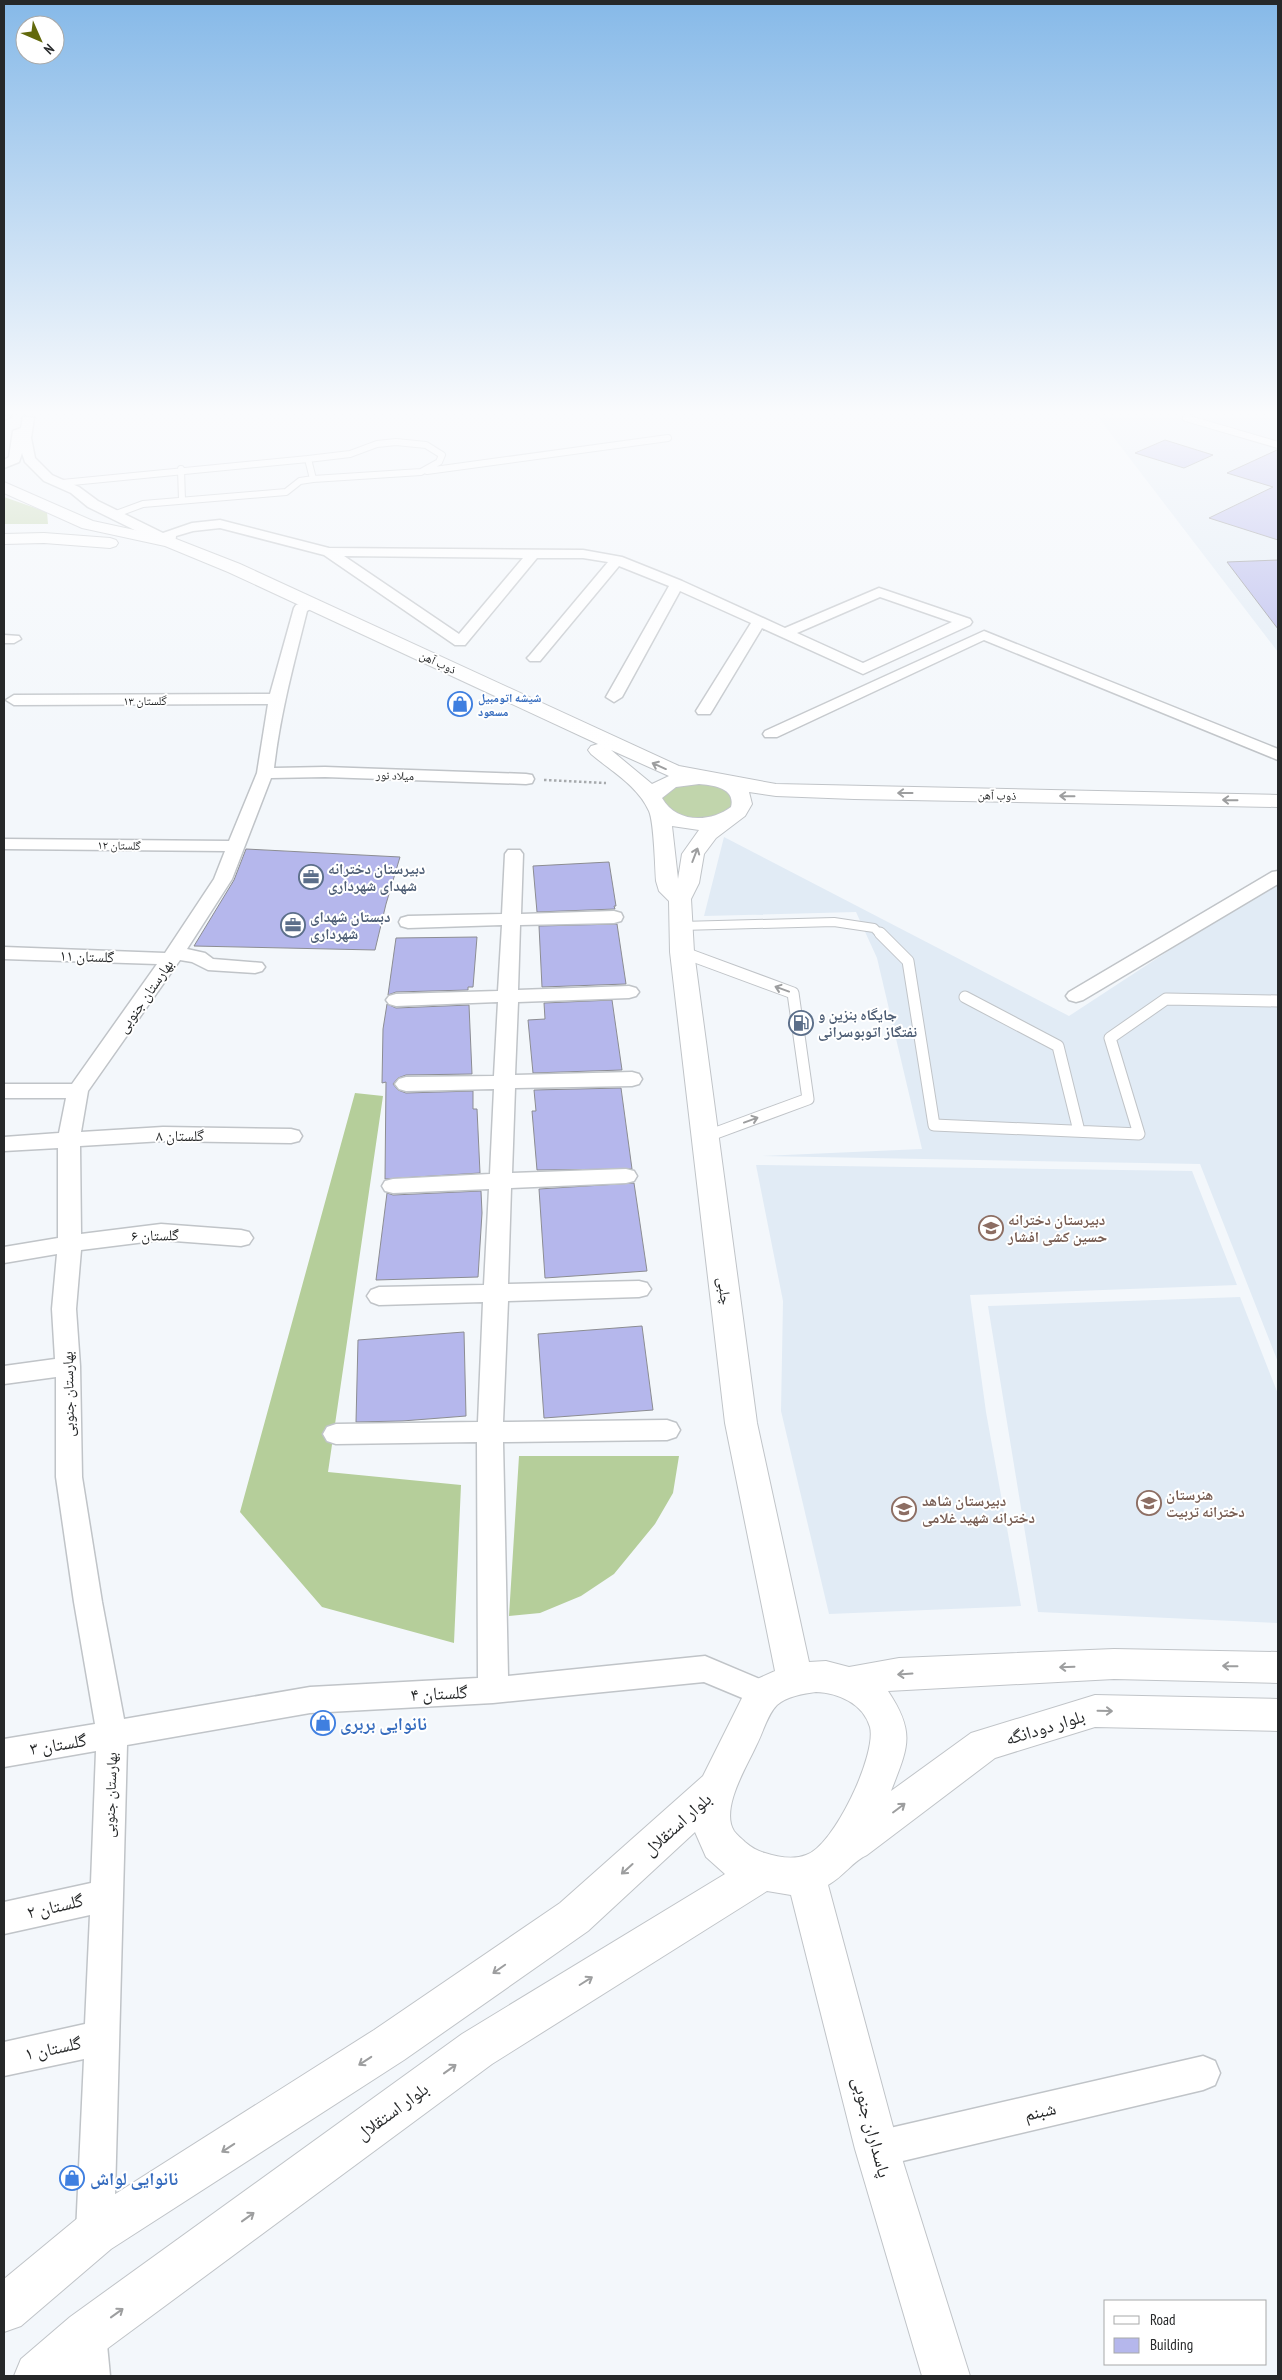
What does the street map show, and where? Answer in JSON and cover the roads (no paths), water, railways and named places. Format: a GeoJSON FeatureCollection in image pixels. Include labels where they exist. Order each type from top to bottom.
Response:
{"type":"FeatureCollection","features":[{"type":"Feature","properties":{"kind":"main road"},"geometry":{"type":"LineString","coordinates":[[4,532],[54,532],[72,529],[73,527]]}},
{"type":"Feature","properties":{"kind":"main road"},"geometry":{"type":"LineString","coordinates":[[93,527],[162,545]]}},
{"type":"Feature","properties":{"kind":"main road"},"geometry":{"type":"LineString","coordinates":[[4,539],[78,540],[162,545]]}},
{"type":"Feature","properties":{"kind":"main road","name":"ذوب آهن"},"geometry":{"type":"LineString","coordinates":[[162,545],[234,568],[306,606],[567,732],[598,750],[675,820],[694,823],[714,822],[731,816]]}},
{"type":"Feature","properties":{"kind":"main road","name":"ذوب آهن"},"geometry":{"type":"LineString","coordinates":[[306,606],[673,771],[712,779],[776,790],[854,794],[1278,801]]}},
{"type":"Feature","properties":{"kind":"main road"},"geometry":{"type":"LineString","coordinates":[[680,779],[712,779],[729,784],[738,790],[742,797],[742,805],[708,833],[694,853],[681,926],[667,881],[651,799],[660,787],[669,782],[680,779]]}},
{"type":"Feature","properties":{"kind":"main road","name":"چلبی"},"geometry":{"type":"LineString","coordinates":[[681,926],[741,1423],[779,1687]]}},
{"type":"Feature","properties":{"kind":"main road"},"geometry":{"type":"LineString","coordinates":[[851,1682],[899,1674],[1114,1664],[1278,1667]]}},
{"type":"Feature","properties":{"kind":"main road"},"geometry":{"type":"LineString","coordinates":[[806,1876],[786,1878],[763,1872],[740,1862],[721,1844],[712,1824],[715,1790],[779,1687],[816,1676],[835,1677],[851,1682],[874,1700],[888,1724],[887,1748],[877,1780],[861,1821],[846,1848]]}},
{"type":"Feature","properties":{"kind":"main road","name":"بلوار دودانگه"},"geometry":{"type":"LineString","coordinates":[[806,1876],[818,1871],[984,1745],[1095,1711],[1278,1715]]}},
{"type":"Feature","properties":{"kind":"main road","name":"بلوار استقلال"},"geometry":{"type":"LineString","coordinates":[[4,2309],[95,2233],[389,2045],[574,1917],[715,1790]]}},
{"type":"Feature","properties":{"kind":"main road","name":"بلوار استقلال"},"geometry":{"type":"LineString","coordinates":[[38,2376],[87,2334],[477,2049],[763,1872]]}},
{"type":"Feature","properties":{"kind":"main road","name":"پاسداران جنوبی"},"geometry":{"type":"LineString","coordinates":[[806,1876],[877,2150],[946,2376]]}},
{"type":"Feature","properties":{"kind":"street"},"geometry":{"type":"LineString","coordinates":[[135,527],[162,545],[169,534],[192,527]]}},
{"type":"Feature","properties":{"kind":"street"},"geometry":{"type":"LineString","coordinates":[[232,527],[329,552],[583,554],[617,560],[677,584],[863,669],[965,622],[879,592],[786,633]]}},
{"type":"Feature","properties":{"kind":"street"},"geometry":{"type":"LineString","coordinates":[[329,552],[460,642],[533,554]]}},
{"type":"Feature","properties":{"kind":"street"},"geometry":{"type":"LineString","coordinates":[[535,658],[617,560]]}},
{"type":"Feature","properties":{"kind":"street"},"geometry":{"type":"LineString","coordinates":[[614,697],[677,584]]}},
{"type":"Feature","properties":{"kind":"street","name":"بهارستان جنوبی"},"geometry":{"type":"LineString","coordinates":[[95,2233],[112,1735],[88,1602],[69,1477],[68,1366],[64,1309],[70,1244],[68,1140],[78,1092],[173,956],[223,879],[234,846],[265,773],[270,731],[277,699],[306,606]]}},
{"type":"Feature","properties":{"kind":"street"},"geometry":{"type":"LineString","coordinates":[[704,711],[759,621]]}},
{"type":"Feature","properties":{"kind":"street"},"geometry":{"type":"LineString","coordinates":[[770,734],[984,635],[1278,755]]}},
{"type":"Feature","properties":{"kind":"street","name":"گلستان ۱۳"},"geometry":{"type":"LineString","coordinates":[[14,700],[277,699]]}},
{"type":"Feature","properties":{"kind":"street","name":"میلاد نور"},"geometry":{"type":"LineString","coordinates":[[265,773],[325,772],[526,779]]}},
{"type":"Feature","properties":{"kind":"street","name":"گلستان ۱۲"},"geometry":{"type":"LineString","coordinates":[[4,844],[234,846]]}},
{"type":"Feature","properties":{"kind":"street"},"geometry":{"type":"LineString","coordinates":[[493,1690],[490,1433],[514,854]]}},
{"type":"Feature","properties":{"kind":"street"},"geometry":{"type":"LineString","coordinates":[[1076,996],[1278,876]]}},
{"type":"Feature","properties":{"kind":"street"},"geometry":{"type":"LineString","coordinates":[[408,922],[614,917]]}},
{"type":"Feature","properties":{"kind":"street","name":"گلستان ۱۱"},"geometry":{"type":"LineString","coordinates":[[4,953],[173,956]]}},
{"type":"Feature","properties":{"kind":"street"},"geometry":{"type":"LineString","coordinates":[[173,956],[198,957],[208,964],[255,966]]}},
{"type":"Feature","properties":{"kind":"street"},"geometry":{"type":"LineString","coordinates":[[396,1000],[629,992]]}},
{"type":"Feature","properties":{"kind":"street"},"geometry":{"type":"LineString","coordinates":[[406,1084],[632,1079]]}},
{"type":"Feature","properties":{"kind":"street"},"geometry":{"type":"LineString","coordinates":[[4,1092],[78,1092]]}},
{"type":"Feature","properties":{"kind":"street","name":"گلستان ۸"},"geometry":{"type":"LineString","coordinates":[[4,1144],[163,1134],[291,1136]]}},
{"type":"Feature","properties":{"kind":"street"},"geometry":{"type":"LineString","coordinates":[[393,1186],[626,1176]]}},
{"type":"Feature","properties":{"kind":"street","name":"گلستان ۶"},"geometry":{"type":"LineString","coordinates":[[4,1255],[161,1232],[241,1238]]}},
{"type":"Feature","properties":{"kind":"street"},"geometry":{"type":"LineString","coordinates":[[379,1296],[640,1289]]}},
{"type":"Feature","properties":{"kind":"street"},"geometry":{"type":"LineString","coordinates":[[4,1375],[68,1366]]}},
{"type":"Feature","properties":{"kind":"street"},"geometry":{"type":"LineString","coordinates":[[336,1434],[667,1430]]}},
{"type":"Feature","properties":{"kind":"street","name":"گلستان ۴"},"geometry":{"type":"LineString","coordinates":[[112,1735],[310,1700],[493,1690],[705,1669],[779,1687]]}},
{"type":"Feature","properties":{"kind":"street","name":"گلستان ۳"},"geometry":{"type":"LineString","coordinates":[[4,1753],[112,1735]]}},
{"type":"Feature","properties":{"kind":"street","name":"گلستان ۲"},"geometry":{"type":"LineString","coordinates":[[4,1918],[107,1894]]}},
{"type":"Feature","properties":{"kind":"street","name":"۱ گلستان"},"geometry":{"type":"LineString","coordinates":[[4,2059],[102,2038]]}},
{"type":"Feature","properties":{"kind":"street","name":"شبنم"},"geometry":{"type":"LineString","coordinates":[[877,2150],[1202,2072]]}},
{"type":"Feature","properties":{"kind":"street"},"geometry":{"type":"LineString","coordinates":[[87,2334],[90,2376]]}},
{"type":"Feature","properties":{"kind":"lane"},"geometry":{"type":"LineString","coordinates":[[681,926],[834,922],[874,928],[908,961],[934,1125],[1140,1134],[1110,1038],[1166,999],[1278,1001]]}},
{"type":"Feature","properties":{"kind":"lane"},"geometry":{"type":"LineString","coordinates":[[681,926],[793,993],[808,1099],[705,1137]]}},
{"type":"Feature","properties":{"kind":"lane"},"geometry":{"type":"LineString","coordinates":[[965,997],[1058,1046],[1079,1131]]}},
{"type":"Feature","properties":{"kind":"place","name":"شیشه اتومبیل مسعود"},"geometry":{"type":"Point","coordinates":[460,704]}},
{"type":"Feature","properties":{"kind":"place","name":"دبیرستان دخترانه شهدای شهرداری"},"geometry":{"type":"Point","coordinates":[311,877]}},
{"type":"Feature","properties":{"kind":"place","name":"دبستان شهدای شهرداری"},"geometry":{"type":"Point","coordinates":[293,925]}},
{"type":"Feature","properties":{"kind":"place","name":"جایگاه بنزین و نفتگاز اتوبوسرانی"},"geometry":{"type":"Point","coordinates":[801,1023]}},
{"type":"Feature","properties":{"kind":"place","name":"دبیرستان دخترانه حسین کشی افشار"},"geometry":{"type":"Point","coordinates":[991,1228]}},
{"type":"Feature","properties":{"kind":"place","name":"هنرستان دخترانه تربیت"},"geometry":{"type":"Point","coordinates":[1149,1503]}},
{"type":"Feature","properties":{"kind":"place","name":"دبیرستان شاهد دخترانه شهید غلامی"},"geometry":{"type":"Point","coordinates":[904,1509]}},
{"type":"Feature","properties":{"kind":"place","name":"نانوایی بربری"},"geometry":{"type":"Point","coordinates":[323,1723]}},
{"type":"Feature","properties":{"kind":"place","name":"نانوایی لواش"},"geometry":{"type":"Point","coordinates":[72,2178]}}]}
